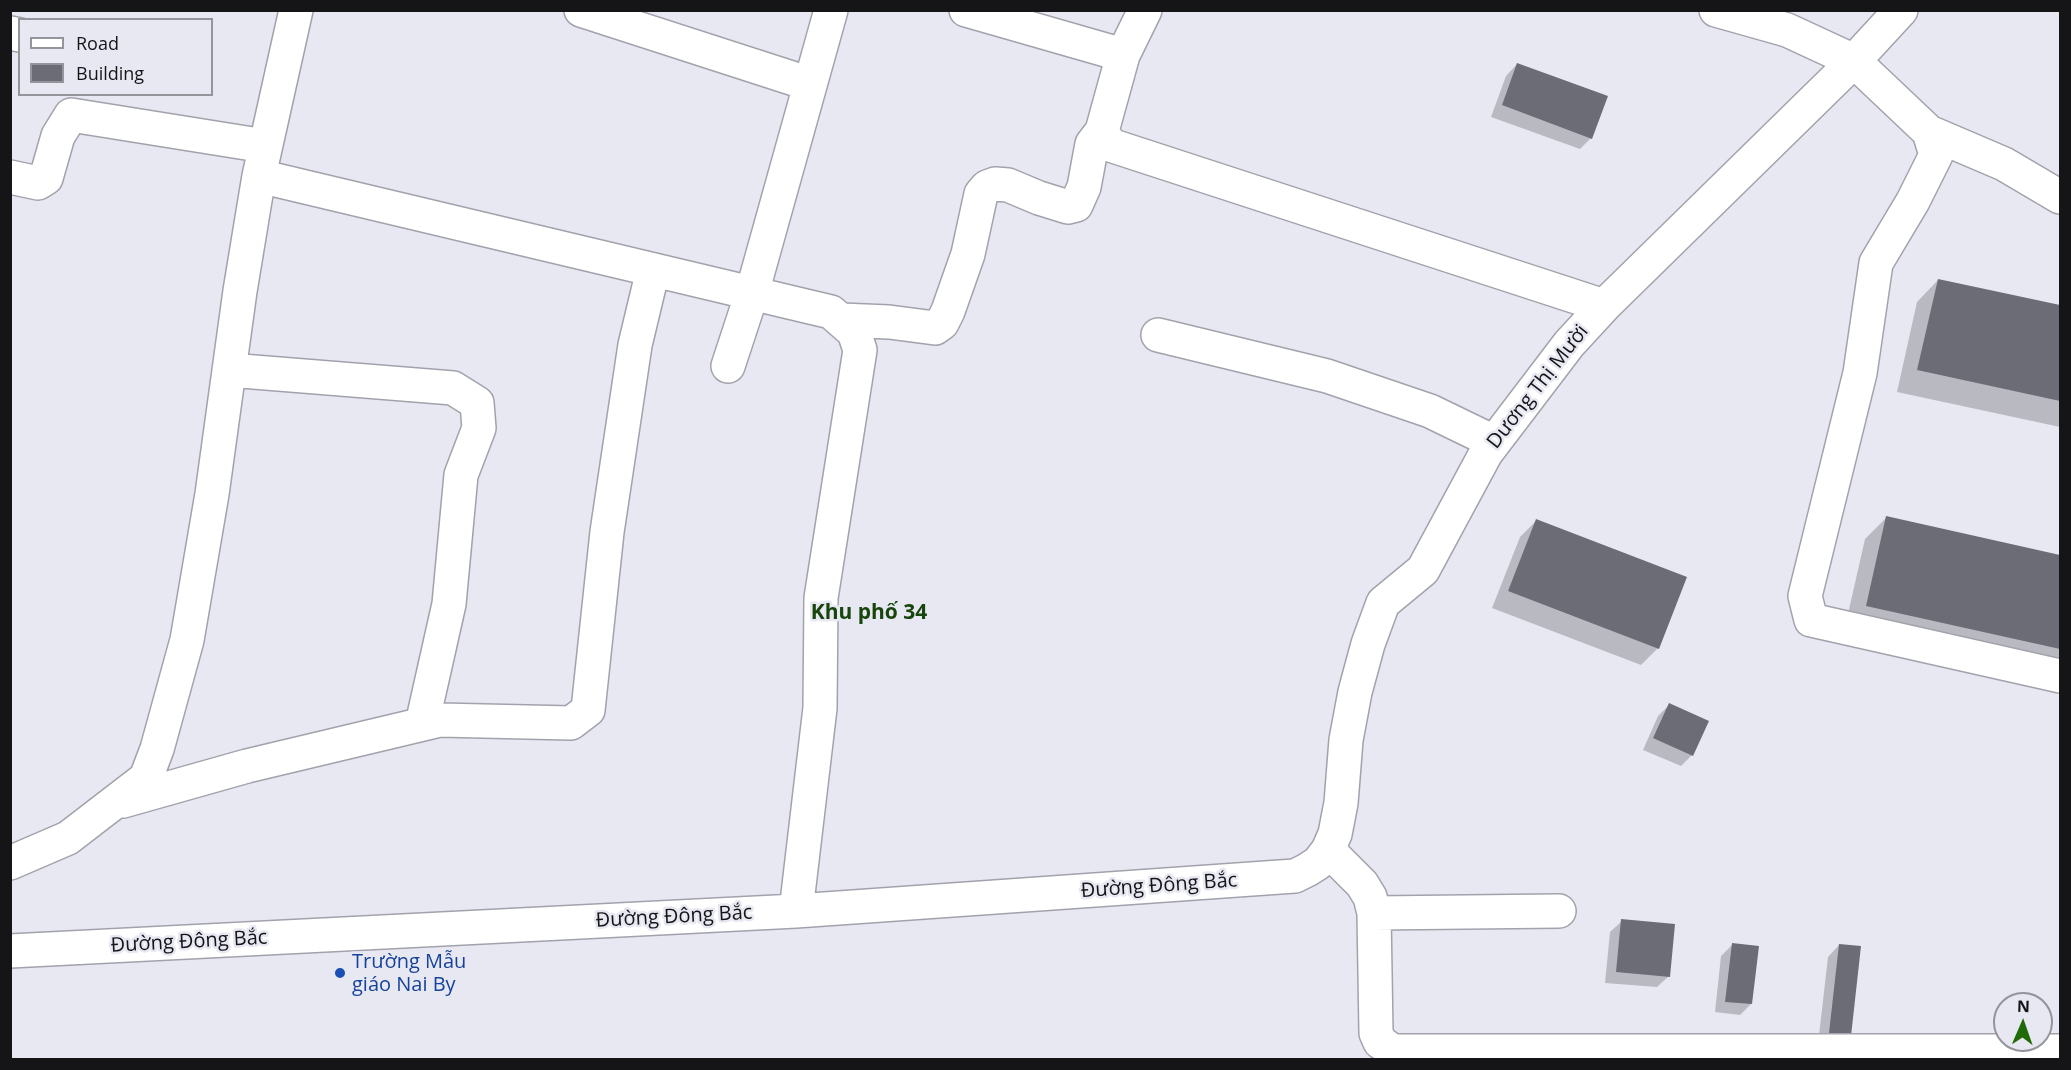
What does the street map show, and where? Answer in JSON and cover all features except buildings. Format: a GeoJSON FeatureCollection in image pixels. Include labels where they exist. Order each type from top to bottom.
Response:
{"type":"FeatureCollection","features":[{"type":"Feature","properties":{"kind":"street"},"geometry":{"type":"LineString","coordinates":[[10,863],[68,838],[146,778],[157,749],[187,640],[212,494],[262,161],[296,10]]}},
{"type":"Feature","properties":{"kind":"street"},"geometry":{"type":"LineString","coordinates":[[581,10],[810,84]]}},
{"type":"Feature","properties":{"kind":"street"},"geometry":{"type":"LineString","coordinates":[[728,366],[752,293],[831,10]]}},
{"type":"Feature","properties":{"kind":"street"},"geometry":{"type":"LineString","coordinates":[[966,10],[1123,55]]}},
{"type":"Feature","properties":{"kind":"street"},"geometry":{"type":"LineString","coordinates":[[841,321],[889,322],[935,328],[942,323],[968,254],[981,194],[987,187],[995,184],[1008,184],[1039,198],[1068,207],[1076,205],[1084,187],[1092,144],[1102,131],[1123,55],[1145,10]]}},
{"type":"Feature","properties":{"kind":"street"},"geometry":{"type":"LineString","coordinates":[[1716,10],[1787,30],[1854,61],[1929,132],[2004,164],[2061,197]]}},
{"type":"Feature","properties":{"kind":"street","name":"Dương Thị Mười"},"geometry":{"type":"LineString","coordinates":[[1328,850],[1339,818],[1346,740],[1355,692],[1368,644],[1383,603],[1423,570],[1486,453],[1569,344],[1604,306],[1854,61],[1901,10]]}},
{"type":"Feature","properties":{"kind":"street"},"geometry":{"type":"LineString","coordinates":[[10,177],[38,183],[46,178],[58,136],[73,105],[262,161],[653,270],[831,312],[854,332],[860,350],[821,598],[819,708],[796,911]]}},
{"type":"Feature","properties":{"kind":"street"},"geometry":{"type":"LineString","coordinates":[[1102,131],[1110,146],[1604,306]]}},
{"type":"Feature","properties":{"kind":"street"},"geometry":{"type":"LineString","coordinates":[[1929,132],[1936,155],[1913,201],[1876,263],[1860,374],[1805,596],[1811,620],[2061,675]]}},
{"type":"Feature","properties":{"kind":"street"},"geometry":{"type":"LineString","coordinates":[[110,805],[247,766],[440,720],[571,723],[588,710],[607,532],[635,345],[653,270]]}},
{"type":"Feature","properties":{"kind":"street"},"geometry":{"type":"LineString","coordinates":[[1158,335],[1327,376],[1430,411],[1494,442]]}},
{"type":"Feature","properties":{"kind":"street"},"geometry":{"type":"LineString","coordinates":[[229,370],[453,388],[477,403],[478,428],[461,475],[449,604],[422,724]]}},
{"type":"Feature","properties":{"kind":"street"},"geometry":{"type":"LineString","coordinates":[[1328,850],[1362,884],[1370,897],[1374,913],[1376,1033],[1383,1046],[1400,1053],[2061,1051]]}},
{"type":"Feature","properties":{"kind":"street","name":"Đường Đông Bắc"},"geometry":{"type":"LineString","coordinates":[[10,951],[796,911],[1295,876],[1318,863],[1328,850]]}},
{"type":"Feature","properties":{"kind":"street"},"geometry":{"type":"LineString","coordinates":[[1374,913],[1559,911]]}},
{"type":"Feature","properties":{"kind":"place","name":"Trường Mẫu giáo Nai By"},"geometry":{"type":"Point","coordinates":[340,973]}},
{"type":"Feature","properties":{"kind":"district","name":"Khu phố 34"},"geometry":{"type":"Point","coordinates":[869,613]}}]}
